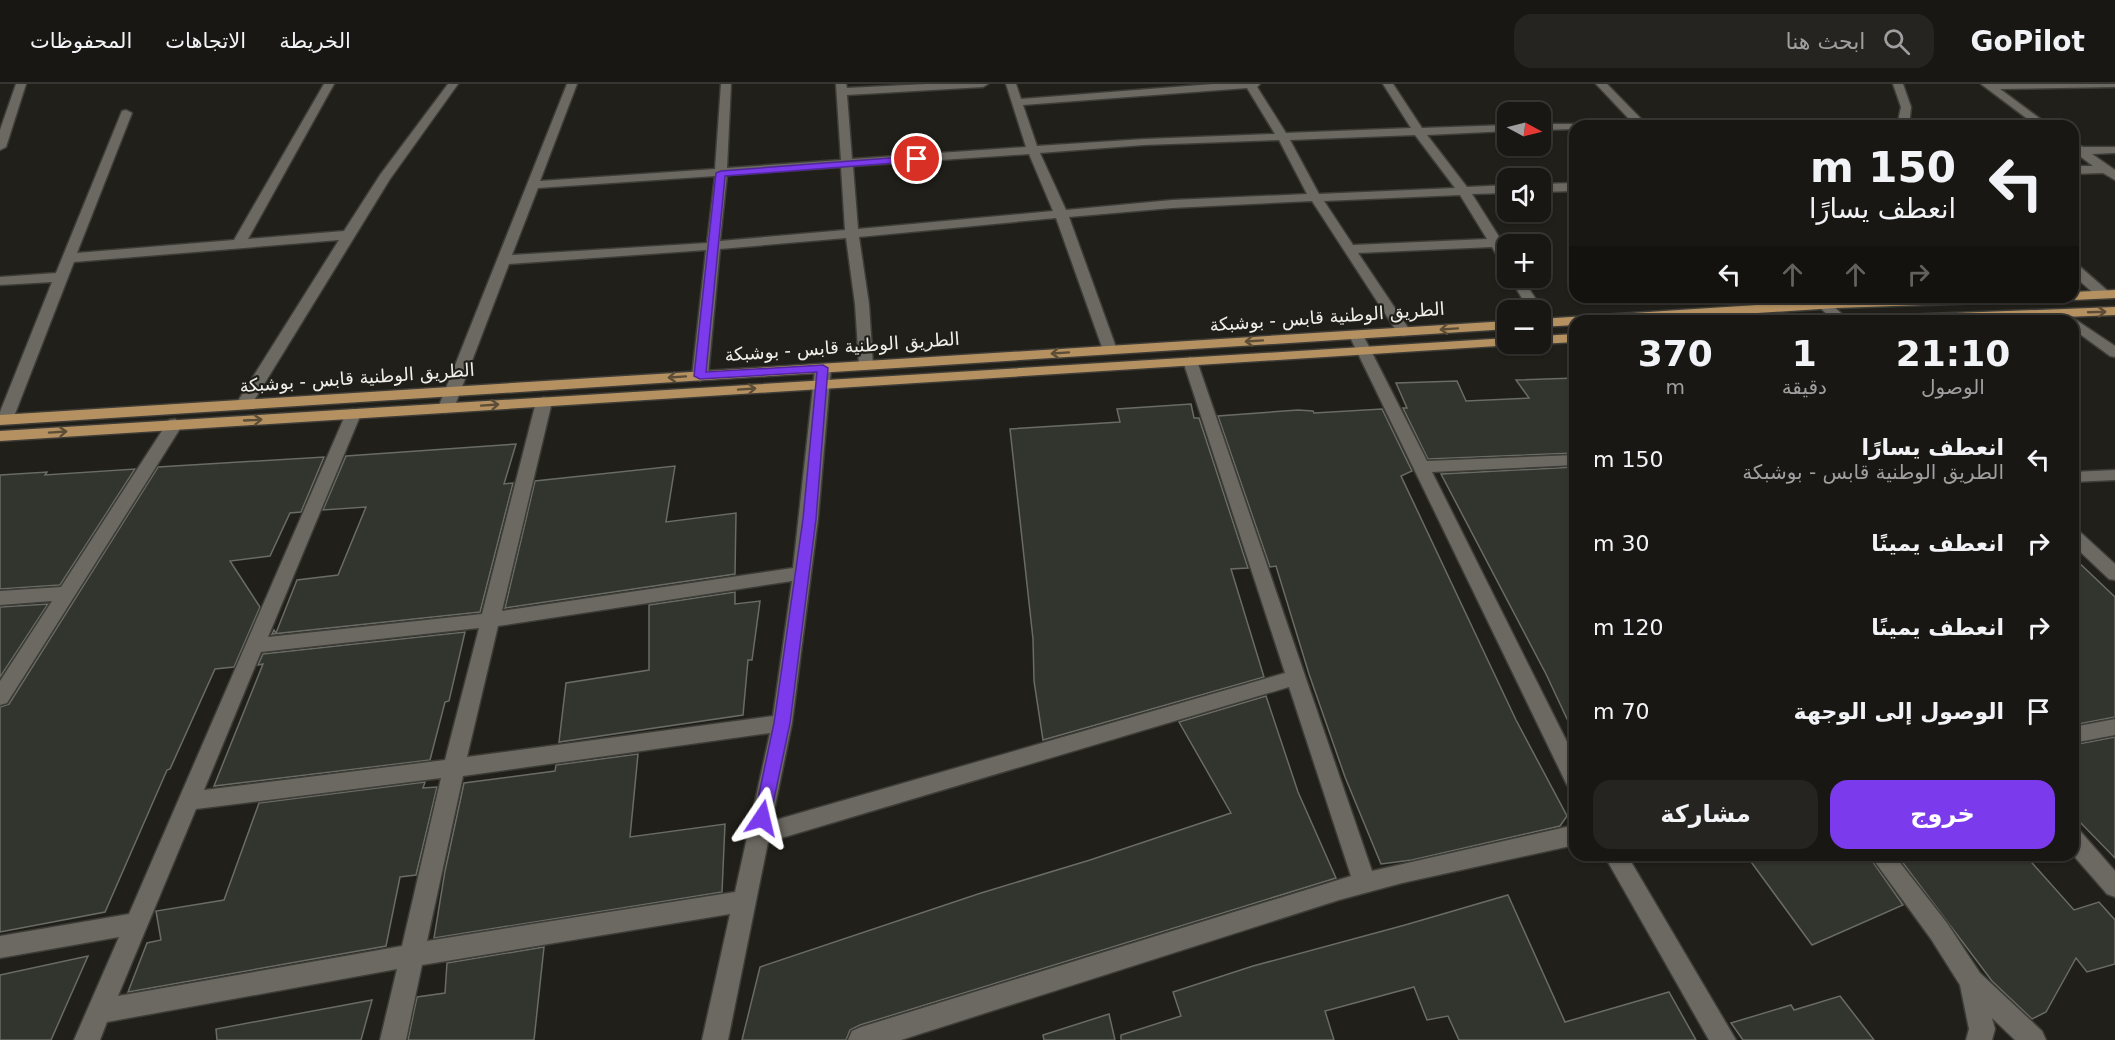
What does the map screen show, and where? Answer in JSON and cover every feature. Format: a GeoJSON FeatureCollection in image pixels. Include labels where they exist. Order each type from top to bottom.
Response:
{"type":"FeatureCollection","features":[{"type":"Feature","properties":{"kind":"main road"},"geometry":{"type":"LineString","coordinates":[[2079,296],[2110,295]]}},
{"type":"Feature","properties":{"kind":"main road"},"geometry":{"type":"LineString","coordinates":[[1602,315],[1789,303]]}},
{"type":"Feature","properties":{"kind":"main road"},"geometry":{"type":"LineString","coordinates":[[2079,317],[2115,311]]}},
{"type":"Feature","properties":{"kind":"main road"},"geometry":{"type":"LineString","coordinates":[[1551,318],[1569,317]]}},
{"type":"Feature","properties":{"kind":"main road","name":"الطريق الوطنية قابس - بوشبكة"},"geometry":{"type":"LineString","coordinates":[[3,420],[700,376],[822,376],[1190,361],[1360,343],[1404,332],[1497,326]]}},
{"type":"Feature","properties":{"kind":"main road"},"geometry":{"type":"LineString","coordinates":[[1551,339],[1569,338]]}},
{"type":"Feature","properties":{"kind":"main road","name":"الطريق الوطنية قابس - بوشبكة"},"geometry":{"type":"LineString","coordinates":[[0,436],[544,402],[822,376],[866,365],[1110,350],[1360,343],[1497,342]]}},
{"type":"Feature","properties":{"kind":"street"},"geometry":{"type":"LineString","coordinates":[[0,147],[21,84]]}},
{"type":"Feature","properties":{"kind":"street"},"geometry":{"type":"LineString","coordinates":[[239,244],[329,84]]}},
{"type":"Feature","properties":{"kind":"street"},"geometry":{"type":"LineString","coordinates":[[244,404],[404,148],[453,84]]}},
{"type":"Feature","properties":{"kind":"street"},"geometry":{"type":"LineString","coordinates":[[446,408],[572,84]]}},
{"type":"Feature","properties":{"kind":"street"},"geometry":{"type":"LineString","coordinates":[[700,376],[721,173],[726,84]]}},
{"type":"Feature","properties":{"kind":"street"},"geometry":{"type":"LineString","coordinates":[[866,365],[862,304],[852,233],[841,88],[983,84]]}},
{"type":"Feature","properties":{"kind":"street"},"geometry":{"type":"LineString","coordinates":[[1011,84],[1033,150],[1061,214],[1110,350]]}},
{"type":"Feature","properties":{"kind":"street"},"geometry":{"type":"LineString","coordinates":[[1250,84],[1283,137],[1315,197],[1404,332]]}},
{"type":"Feature","properties":{"kind":"street"},"geometry":{"type":"LineString","coordinates":[[1018,102],[1117,89],[1255,84]]}},
{"type":"Feature","properties":{"kind":"street"},"geometry":{"type":"LineString","coordinates":[[1349,249],[1496,243],[1464,191],[1418,131],[1388,84]]}},
{"type":"Feature","properties":{"kind":"street"},"geometry":{"type":"LineString","coordinates":[[1601,84],[1637,120]]}},
{"type":"Feature","properties":{"kind":"street"},"geometry":{"type":"LineString","coordinates":[[1898,84],[1906,107],[1904,120]]}},
{"type":"Feature","properties":{"kind":"street"},"geometry":{"type":"LineString","coordinates":[[2091,84],[2107,94]]}},
{"type":"Feature","properties":{"kind":"street"},"geometry":{"type":"LineString","coordinates":[[1988,85],[2115,84]]}},
{"type":"Feature","properties":{"kind":"street"},"geometry":{"type":"LineString","coordinates":[[1988,85],[2036,120]]}},
{"type":"Feature","properties":{"kind":"street"},"geometry":{"type":"LineString","coordinates":[[3,420],[62,278],[126,113]]}},
{"type":"Feature","properties":{"kind":"street"},"geometry":{"type":"LineString","coordinates":[[1551,127],[1569,126]]}},
{"type":"Feature","properties":{"kind":"street"},"geometry":{"type":"LineString","coordinates":[[533,185],[1144,142],[1497,128]]}},
{"type":"Feature","properties":{"kind":"street"},"geometry":{"type":"LineString","coordinates":[[2079,148],[2115,150]]}},
{"type":"Feature","properties":{"kind":"street"},"geometry":{"type":"LineString","coordinates":[[2079,149],[2110,172]]}},
{"type":"Feature","properties":{"kind":"street"},"geometry":{"type":"LineString","coordinates":[[2079,170],[2110,172]]}},
{"type":"Feature","properties":{"kind":"street"},"geometry":{"type":"LineString","coordinates":[[1551,188],[1569,187]]}},
{"type":"Feature","properties":{"kind":"street"},"geometry":{"type":"LineString","coordinates":[[504,261],[714,246],[1172,204],[1497,190]]}},
{"type":"Feature","properties":{"kind":"street"},"geometry":{"type":"LineString","coordinates":[[69,258],[349,235]]}},
{"type":"Feature","properties":{"kind":"street"},"geometry":{"type":"LineString","coordinates":[[2079,272],[2110,295]]}},
{"type":"Feature","properties":{"kind":"street"},"geometry":{"type":"LineString","coordinates":[[0,282],[62,278]]}},
{"type":"Feature","properties":{"kind":"street"},"geometry":{"type":"LineString","coordinates":[[1822,303],[1835,315]]}},
{"type":"Feature","properties":{"kind":"street"},"geometry":{"type":"LineString","coordinates":[[2079,326],[2115,353]]}},
{"type":"Feature","properties":{"kind":"street"},"geometry":{"type":"LineString","coordinates":[[1360,343],[1569,766]]}},
{"type":"Feature","properties":{"kind":"street"},"geometry":{"type":"LineString","coordinates":[[1190,361],[1365,882]]}},
{"type":"Feature","properties":{"kind":"street"},"geometry":{"type":"LineString","coordinates":[[715,1040],[782,723],[802,573],[822,376]]}},
{"type":"Feature","properties":{"kind":"street"},"geometry":{"type":"LineString","coordinates":[[393,1040],[454,768],[544,402]]}},
{"type":"Feature","properties":{"kind":"street"},"geometry":{"type":"LineString","coordinates":[[87,1040],[353,414]]}},
{"type":"Feature","properties":{"kind":"street"},"geometry":{"type":"LineString","coordinates":[[0,697],[175,424]]}},
{"type":"Feature","properties":{"kind":"street"},"geometry":{"type":"LineString","coordinates":[[1422,467],[1569,460]]}},
{"type":"Feature","properties":{"kind":"street"},"geometry":{"type":"LineString","coordinates":[[2079,477],[2115,475]]}},
{"type":"Feature","properties":{"kind":"street"},"geometry":{"type":"LineString","coordinates":[[2079,541],[2115,574]]}},
{"type":"Feature","properties":{"kind":"street"},"geometry":{"type":"LineString","coordinates":[[254,646],[491,620],[802,573]]}},
{"type":"Feature","properties":{"kind":"street"},"geometry":{"type":"LineString","coordinates":[[0,598],[67,593]]}},
{"type":"Feature","properties":{"kind":"street"},"geometry":{"type":"LineString","coordinates":[[759,835],[1296,677]]}},
{"type":"Feature","properties":{"kind":"street"},"geometry":{"type":"LineString","coordinates":[[188,801],[454,768],[782,723]]}},
{"type":"Feature","properties":{"kind":"street"},"geometry":{"type":"LineString","coordinates":[[2079,734],[2115,727]]}},
{"type":"Feature","properties":{"kind":"street"},"geometry":{"type":"LineString","coordinates":[[861,1040],[1365,882],[1569,837]]}},
{"type":"Feature","properties":{"kind":"street"},"geometry":{"type":"LineString","coordinates":[[2079,846],[2115,887]]}},
{"type":"Feature","properties":{"kind":"street"},"geometry":{"type":"LineString","coordinates":[[1619,861],[1724,1040]]}},
{"type":"Feature","properties":{"kind":"street"},"geometry":{"type":"LineString","coordinates":[[1886,861],[1939,931],[1971,981],[2033,1040]]}},
{"type":"Feature","properties":{"kind":"street"},"geometry":{"type":"LineString","coordinates":[[101,1011],[413,955],[744,901]]}},
{"type":"Feature","properties":{"kind":"street"},"geometry":{"type":"LineString","coordinates":[[0,947],[138,923]]}},
{"type":"Feature","properties":{"kind":"street"},"geometry":{"type":"LineString","coordinates":[[1971,981],[1982,1029],[1979,1040]]}},
{"type":"Feature","properties":{"kind":"building"},"geometry":{"type":"Polygon","coordinates":[[[1569,378],[1569,453],[1428,459],[1403,408],[1407,408],[1396,383],[1457,381],[1466,401],[1529,398],[1516,380],[1569,378]]]}},
{"type":"Feature","properties":{"kind":"building"},"geometry":{"type":"Polygon","coordinates":[[[1191,404],[1194,418],[1199,418],[1248,568],[1231,569],[1264,677],[1043,740],[1034,681],[1033,639],[1010,429],[1120,422],[1117,409],[1191,404]]]}},
{"type":"Feature","properties":{"kind":"building"},"geometry":{"type":"Polygon","coordinates":[[[1382,409],[1412,471],[1401,476],[1516,720],[1567,816],[1560,826],[1412,860],[1381,864],[1345,777],[1309,674],[1276,566],[1270,567],[1218,416],[1298,410],[1314,413],[1382,409]]]}},
{"type":"Feature","properties":{"kind":"building"},"geometry":{"type":"Polygon","coordinates":[[[516,444],[504,484],[513,483],[480,612],[272,634],[274,630],[276,633],[297,580],[338,575],[366,507],[323,510],[346,456],[516,444]]]}},
{"type":"Feature","properties":{"kind":"building"},"geometry":{"type":"Polygon","coordinates":[[[324,457],[301,512],[290,513],[270,556],[230,561],[260,607],[234,667],[215,669],[170,769],[167,770],[105,912],[0,932],[0,707],[9,704],[158,467],[324,457]]]}},
{"type":"Feature","properties":{"kind":"building"},"geometry":{"type":"Polygon","coordinates":[[[675,466],[666,522],[736,513],[735,574],[505,608],[535,481],[675,466]]]}},
{"type":"Feature","properties":{"kind":"building"},"geometry":{"type":"Polygon","coordinates":[[[1569,467],[1569,723],[1546,674],[1441,474],[1569,467]]]}},
{"type":"Feature","properties":{"kind":"building"},"geometry":{"type":"Polygon","coordinates":[[[135,469],[60,585],[0,589],[0,475],[47,472],[45,475],[135,469]]]}},
{"type":"Feature","properties":{"kind":"building"},"geometry":{"type":"Polygon","coordinates":[[[2079,563],[2115,597],[2115,717],[2079,724],[2079,563]]]}},
{"type":"Feature","properties":{"kind":"building"},"geometry":{"type":"Polygon","coordinates":[[[735,592],[735,604],[760,601],[752,660],[748,660],[743,715],[559,742],[566,683],[649,670],[649,605],[735,592]]]}},
{"type":"Feature","properties":{"kind":"building"},"geometry":{"type":"Polygon","coordinates":[[[48,604],[0,677],[0,607],[48,604]]]}},
{"type":"Feature","properties":{"kind":"building"},"geometry":{"type":"Polygon","coordinates":[[[465,632],[449,701],[445,702],[430,760],[214,786],[263,664],[258,665],[263,654],[465,632]]]}},
{"type":"Feature","properties":{"kind":"building"},"geometry":{"type":"Polygon","coordinates":[[[1266,696],[1298,792],[1336,878],[860,1025],[850,1030],[846,1040],[742,1040],[760,967],[1231,813],[1179,722],[1266,696]]]}},
{"type":"Feature","properties":{"kind":"building"},"geometry":{"type":"Polygon","coordinates":[[[2115,737],[2115,858],[2079,821],[2079,744],[2115,737]]]}},
{"type":"Feature","properties":{"kind":"building"},"geometry":{"type":"Polygon","coordinates":[[[638,754],[630,837],[725,824],[722,892],[434,938],[445,871],[464,783],[555,771],[556,765],[638,754]]]}},
{"type":"Feature","properties":{"kind":"building"},"geometry":{"type":"Polygon","coordinates":[[[425,782],[423,788],[437,787],[416,875],[400,877],[386,946],[128,992],[147,943],[161,940],[156,911],[224,900],[259,803],[425,782]]]}},
{"type":"Feature","properties":{"kind":"building"},"geometry":{"type":"Polygon","coordinates":[[[1750,861],[1872,861],[1903,905],[1812,945],[1750,861]]]}},
{"type":"Feature","properties":{"kind":"building"},"geometry":{"type":"Polygon","coordinates":[[[1902,861],[2030,861],[2074,910],[2099,902],[2115,920],[2115,964],[2087,972],[2076,958],[2046,1012],[2032,1019],[1992,981],[1902,861]]]}},
{"type":"Feature","properties":{"kind":"building"},"geometry":{"type":"Polygon","coordinates":[[[1508,895],[1565,1022],[1669,992],[1696,1040],[1459,1040],[1448,1016],[1427,1020],[1414,987],[1325,1011],[1334,1040],[1121,1040],[1121,1035],[1181,1016],[1173,992],[1253,966],[1508,895]]]}},
{"type":"Feature","properties":{"kind":"building"},"geometry":{"type":"Polygon","coordinates":[[[544,947],[534,1040],[408,1040],[417,997],[445,993],[447,963],[544,947]]]}},
{"type":"Feature","properties":{"kind":"building"},"geometry":{"type":"Polygon","coordinates":[[[88,956],[51,1040],[0,1040],[0,975],[88,956]]]}},
{"type":"Feature","properties":{"kind":"building"},"geometry":{"type":"Polygon","coordinates":[[[1840,996],[1874,1040],[1743,1040],[1731,1023],[1791,1005],[1794,1010],[1840,996]]]}},
{"type":"Feature","properties":{"kind":"building"},"geometry":{"type":"Polygon","coordinates":[[[372,1000],[361,1040],[217,1040],[216,1029],[372,1000]]]}},
{"type":"Feature","properties":{"kind":"building"},"geometry":{"type":"Polygon","coordinates":[[[1109,1014],[1115,1040],[1044,1040],[1043,1035],[1109,1014]]]}},
{"type":"Feature","properties":{"kind":"route"},"geometry":{"type":"LineString","coordinates":[[762,818],[782,723],[809,519],[823,368],[700,376],[721,173],[917,159]]}}]}
